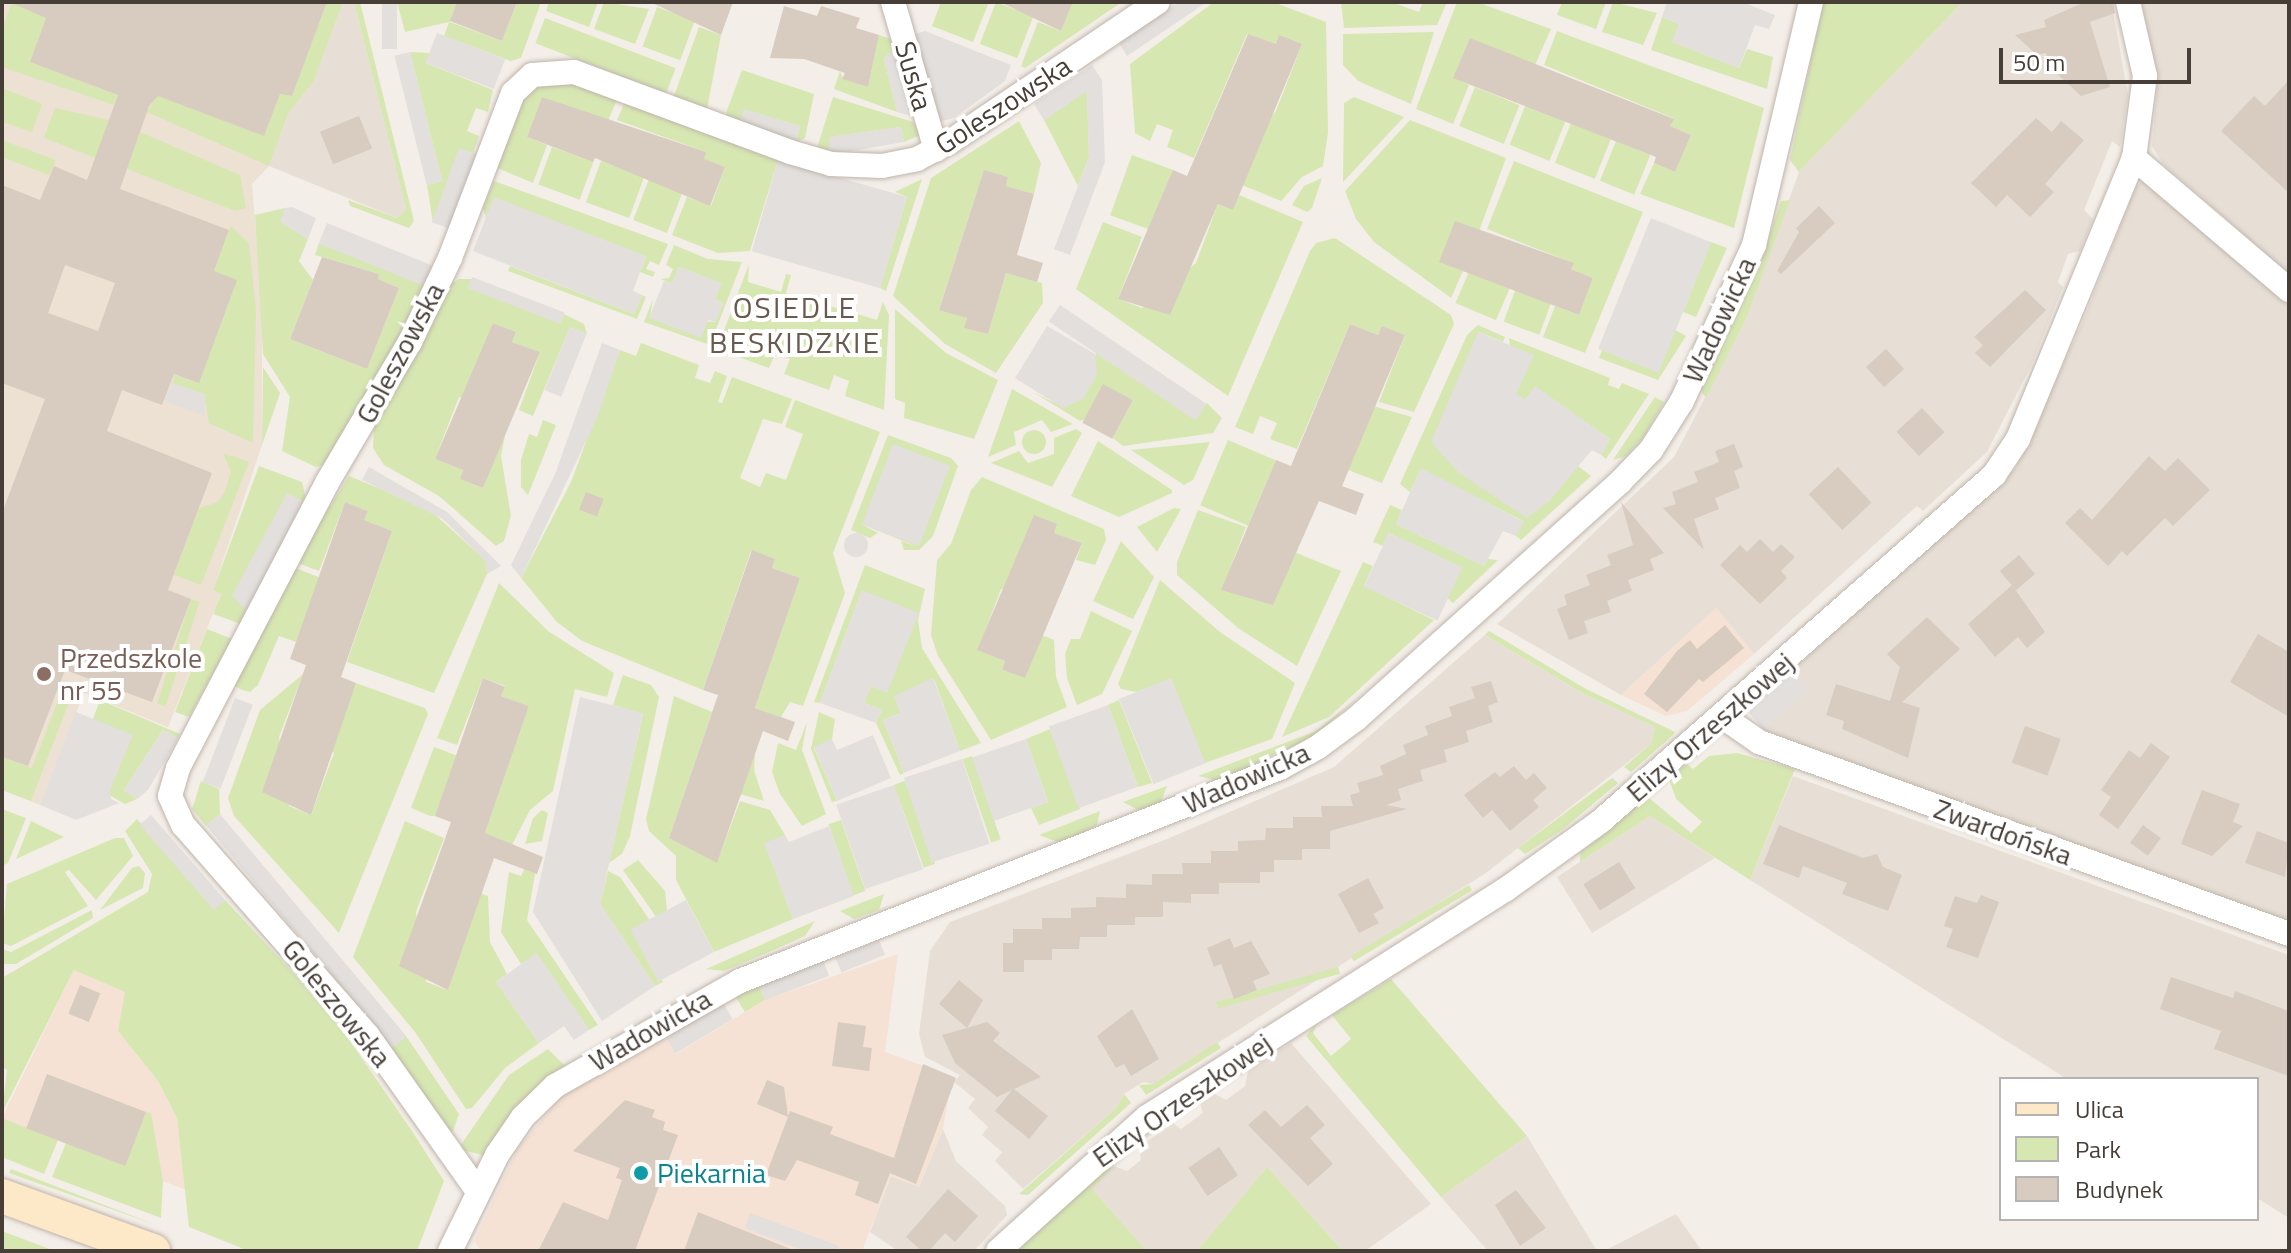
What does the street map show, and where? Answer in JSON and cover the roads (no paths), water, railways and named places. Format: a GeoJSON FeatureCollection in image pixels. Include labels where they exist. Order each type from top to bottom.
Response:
{"type":"FeatureCollection","features":[{"type":"Feature","properties":{"kind":"street","name":"Suska"},"geometry":{"type":"LineString","coordinates":[[893,2],[936,150]]}},
{"type":"Feature","properties":{"kind":"street","name":"Goleszowska"},"geometry":{"type":"LineString","coordinates":[[477,1190],[368,1036],[183,825],[170,796],[178,768],[328,481],[410,342],[450,258],[513,93],[525,78],[548,70],[574,72],[715,128],[808,157],[868,168],[936,150],[1158,2]]}},
{"type":"Feature","properties":{"kind":"street","name":"Wadowicka"},"geometry":{"type":"LineString","coordinates":[[450,1251],[477,1190],[510,1134],[540,1099],[704,998],[1280,768],[1318,747],[1380,698],[1620,482],[1664,431],[1754,245],[1811,2]]}},
{"type":"Feature","properties":{"kind":"street","name":"Elizy Orzeszkowej"},"geometry":{"type":"LineString","coordinates":[[998,1251],[1147,1117],[1505,890],[1601,821],[1980,490],[2006,460],[2134,158],[2145,76],[2128,2]]}},
{"type":"Feature","properties":{"kind":"street"},"geometry":{"type":"LineString","coordinates":[[2134,158],[2289,290]]}},
{"type":"Feature","properties":{"kind":"street","name":"Zwardońska"},"geometry":{"type":"LineString","coordinates":[[1723,717],[1759,742],[2289,934]]}},
{"type":"Feature","properties":{"kind":"street"},"geometry":{"type":"LineString","coordinates":[[2,1196],[153,1251]]}},
{"type":"Feature","properties":{"kind":"place","name":"Przedszkole nr 55"},"geometry":{"type":"Point","coordinates":[44,674]}},
{"type":"Feature","properties":{"kind":"place","name":"Piekarnia"},"geometry":{"type":"Point","coordinates":[641,1173]}},
{"type":"Feature","properties":{"kind":"district","name":"OSIEDLE BESKIDZKIE"},"geometry":{"type":"Point","coordinates":[795,324]}}]}
